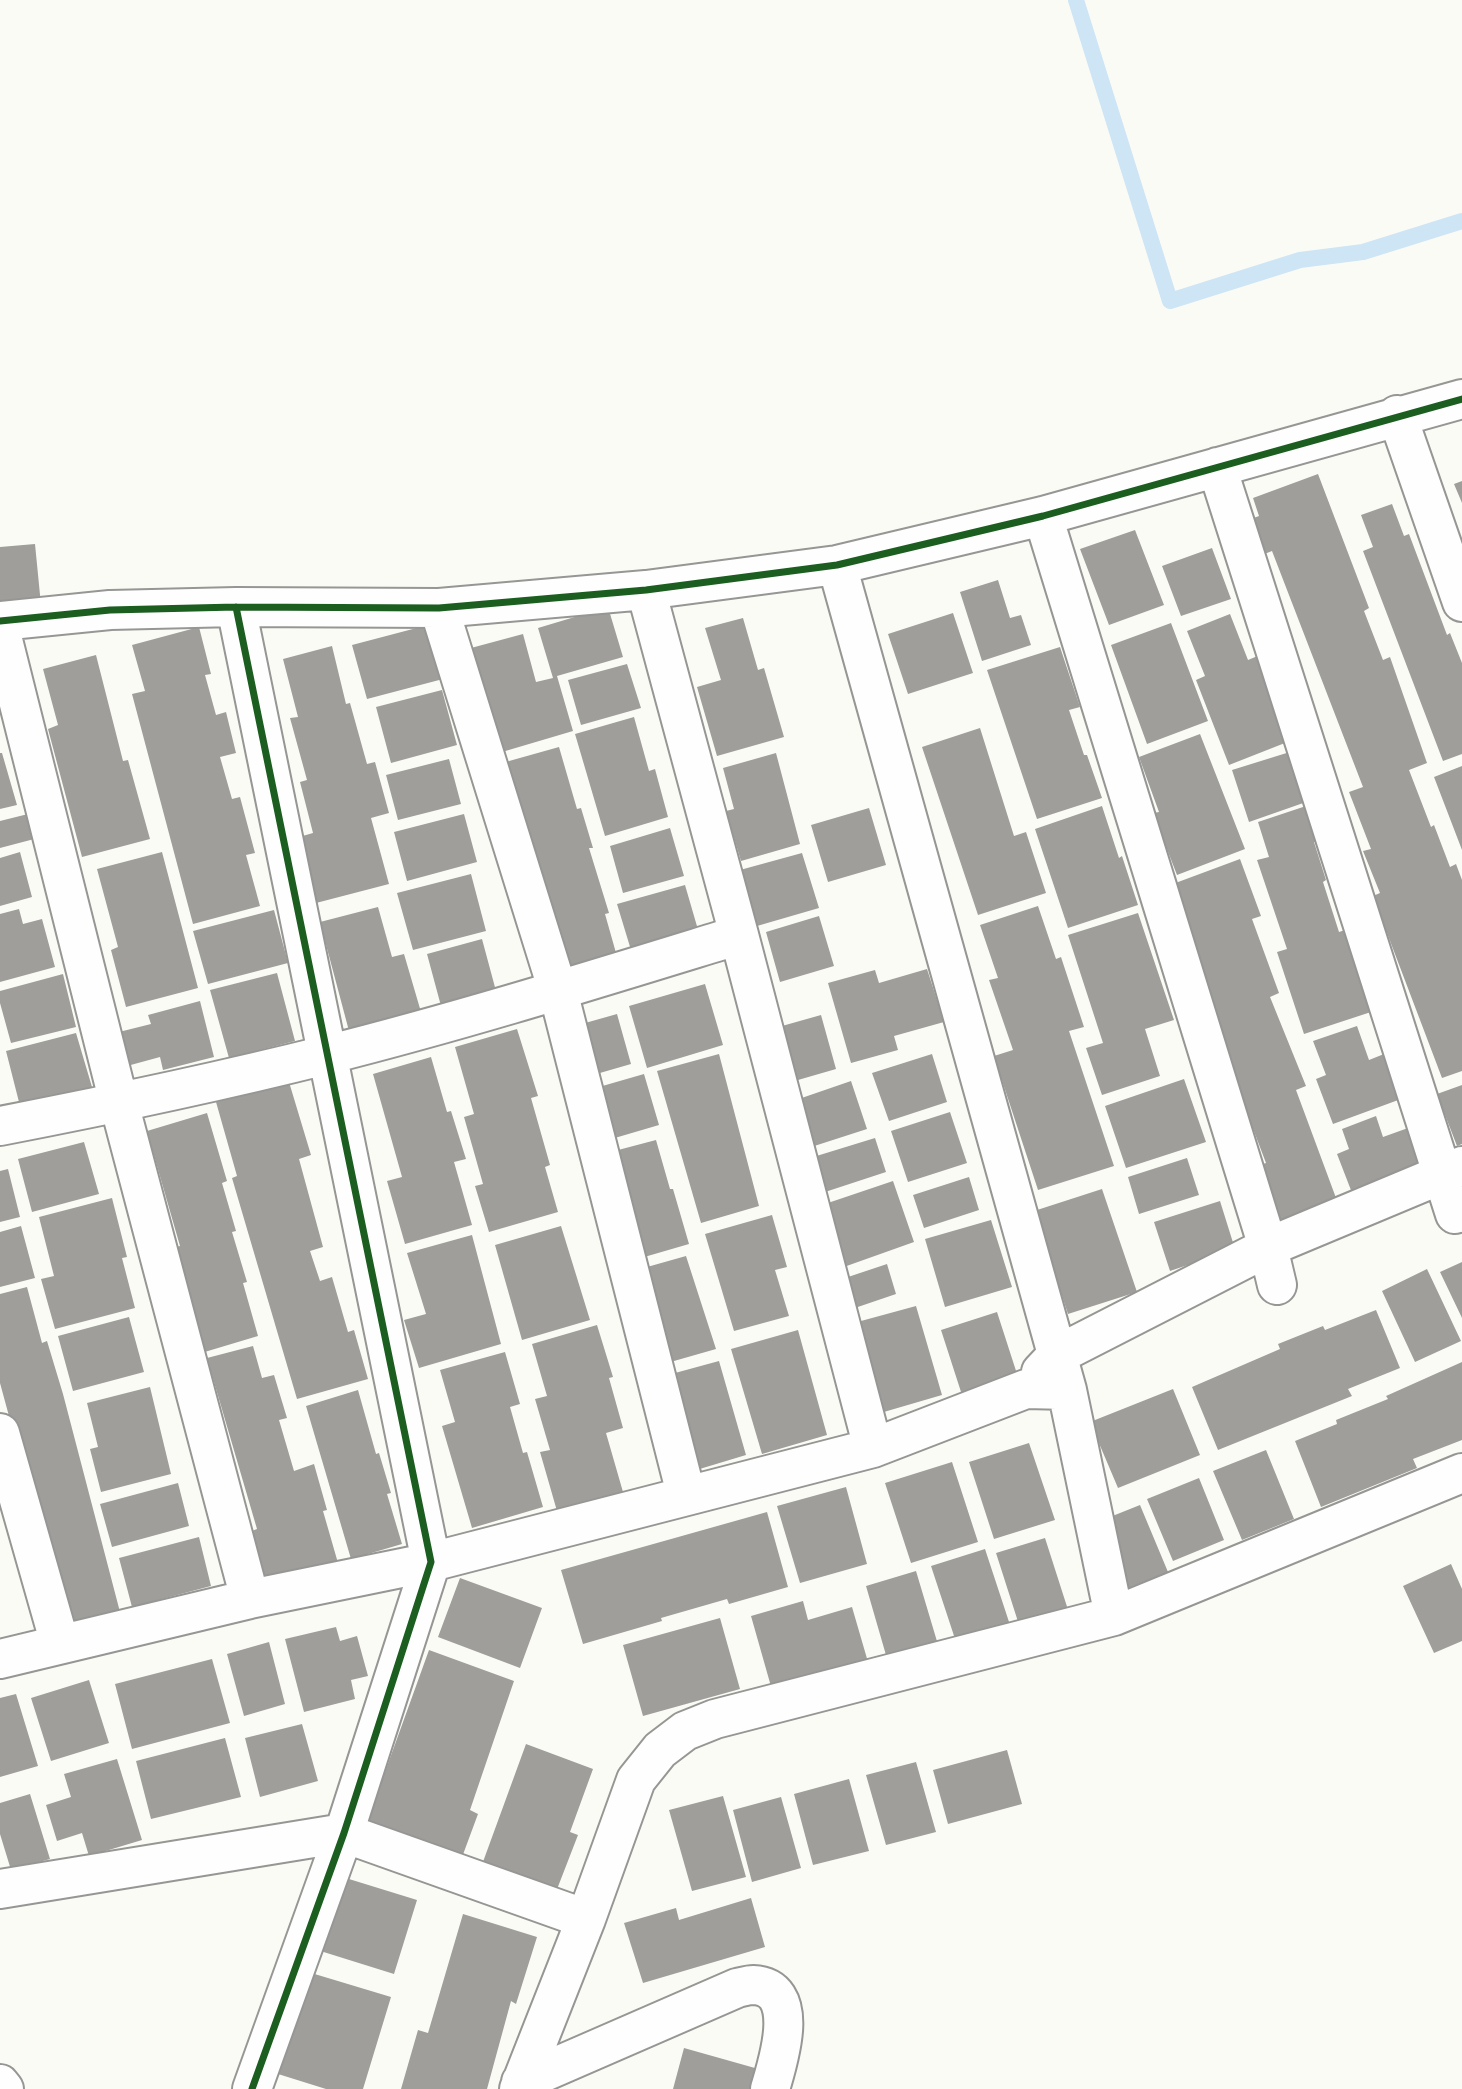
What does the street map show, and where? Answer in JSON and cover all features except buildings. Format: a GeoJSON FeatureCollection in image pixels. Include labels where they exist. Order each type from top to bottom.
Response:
{"type":"FeatureCollection","features":[{"type":"Feature","properties":{"kind":"street"},"geometry":{"type":"LineString","coordinates":[[0,621],[110,610],[236,607],[439,608],[646,590],[836,565],[1043,516],[1462,398]]}},
{"type":"Feature","properties":{"kind":"street"},"geometry":{"type":"LineString","coordinates":[[1397,415],[1462,602]]}},
{"type":"Feature","properties":{"kind":"street"},"geometry":{"type":"LineString","coordinates":[[1217,467],[1452,1170],[1455,1214]]}},
{"type":"Feature","properties":{"kind":"street"},"geometry":{"type":"LineString","coordinates":[[1043,516],[1268,1247],[1277,1284]]}},
{"type":"Feature","properties":{"kind":"street"},"geometry":{"type":"LineString","coordinates":[[836,565],[1062,1372],[1114,1616]]}},
{"type":"Feature","properties":{"kind":"street"},"geometry":{"type":"LineString","coordinates":[[646,590],[873,1448]]}},
{"type":"Feature","properties":{"kind":"street"},"geometry":{"type":"LineString","coordinates":[[236,607],[431,1562],[344,1833],[252,2089]]}},
{"type":"Feature","properties":{"kind":"street"},"geometry":{"type":"LineString","coordinates":[[439,608],[558,991],[686,1494]]}},
{"type":"Feature","properties":{"kind":"street"},"geometry":{"type":"LineString","coordinates":[[0,628],[119,1103],[250,1600]]}},
{"type":"Feature","properties":{"kind":"street"},"geometry":{"type":"LineString","coordinates":[[0,1126],[119,1103],[328,1054],[558,991],[739,935]]}},
{"type":"Feature","properties":{"kind":"street"},"geometry":{"type":"LineString","coordinates":[[0,1659],[250,1600],[431,1562],[686,1494],[873,1448],[1026,1389],[1062,1372],[1268,1247],[1452,1170]]}},
{"type":"Feature","properties":{"kind":"street"},"geometry":{"type":"LineString","coordinates":[[0,1433],[60,1644]]}},
{"type":"Feature","properties":{"kind":"street"},"geometry":{"type":"LineString","coordinates":[[520,2085],[586,1919],[636,1780],[660,1750],[685,1731],[715,1719],[1114,1616],[1462,1473]]}},
{"type":"Feature","properties":{"kind":"street"},"geometry":{"type":"LineString","coordinates":[[0,1889],[344,1833],[586,1919]]}},
{"type":"Feature","properties":{"kind":"street"},"geometry":{"type":"LineString","coordinates":[[520,2085],[737,1988],[754,1985],[770,1990],[778,2000],[784,2016],[783,2037],[770,2089]]}},
{"type":"Feature","properties":{"kind":"street"},"geometry":{"type":"LineString","coordinates":[[0,2084],[4,2089]]}},
{"type":"Feature","properties":{"kind":"waterway"},"geometry":{"type":"LineString","coordinates":[[1076,0],[1170,301],[1300,260],[1363,252],[1462,221]]}},
{"type":"Feature","properties":{"kind":"cycle path"},"geometry":{"type":"LineString","coordinates":[[0,621],[110,610],[236,607],[439,608],[646,590],[837,565],[1043,516],[1462,399]]}},
{"type":"Feature","properties":{"kind":"cycle path"},"geometry":{"type":"LineString","coordinates":[[236,607],[431,1562],[344,1833],[252,2089]]}}]}
